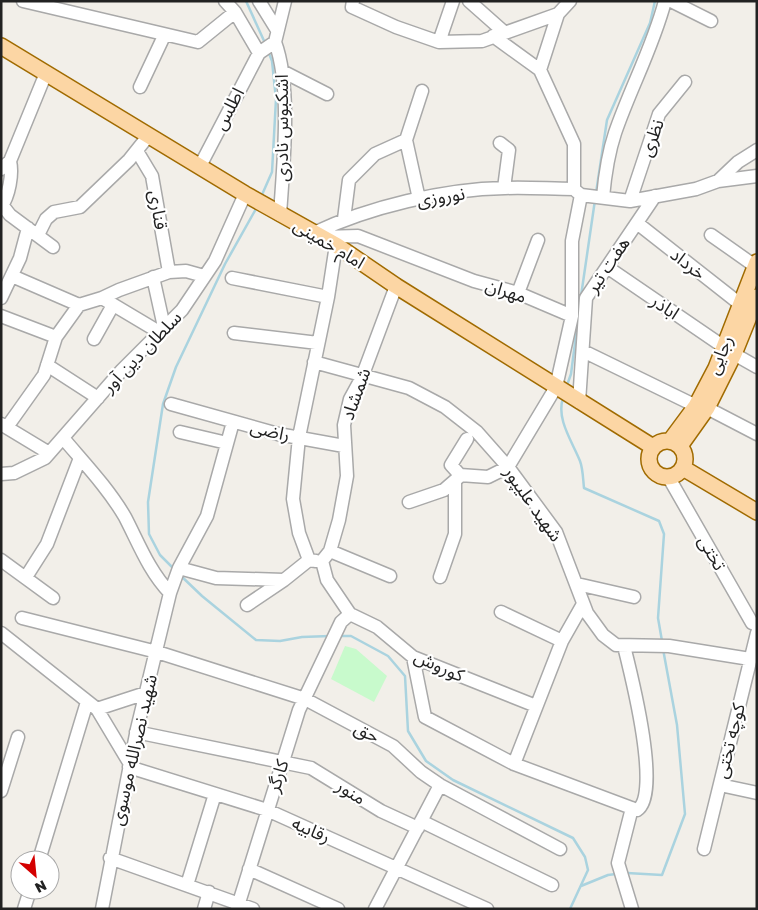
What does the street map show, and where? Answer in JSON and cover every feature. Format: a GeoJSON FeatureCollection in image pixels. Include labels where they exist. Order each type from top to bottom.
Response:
{"type":"FeatureCollection","features":[{"type":"Feature","properties":{"kind":"main road","name":"امام خمینی"},"geometry":{"type":"LineString","coordinates":[[1,46],[250,197],[324,239],[653,447]]}},
{"type":"Feature","properties":{"kind":"main road","name":"رجایی"},"geometry":{"type":"LineString","coordinates":[[729,350],[740,304],[756,264]]}},
{"type":"Feature","properties":{"kind":"main road","name":"رجایی"},"geometry":{"type":"LineString","coordinates":[[675,444],[702,407],[729,350],[756,300]]}},
{"type":"Feature","properties":{"kind":"main road"},"geometry":{"type":"LineString","coordinates":[[658,443],[675,444],[685,457],[683,468],[675,476],[669,478],[656,475],[649,465],[650,452],[653,447],[658,443]]}},
{"type":"Feature","properties":{"kind":"main road"},"geometry":{"type":"LineString","coordinates":[[683,468],[757,512]]}},
{"type":"Feature","properties":{"kind":"street"},"geometry":{"type":"LineString","coordinates":[[23,1],[164,36],[198,42],[235,12]]}},
{"type":"Feature","properties":{"kind":"street"},"geometry":{"type":"LineString","coordinates":[[225,1],[235,12],[259,52],[276,36],[285,1]]}},
{"type":"Feature","properties":{"kind":"street"},"geometry":{"type":"LineString","coordinates":[[259,1],[276,36]]}},
{"type":"Feature","properties":{"kind":"street"},"geometry":{"type":"LineString","coordinates":[[353,1],[352,7],[396,27],[439,42],[482,41],[558,14]]}},
{"type":"Feature","properties":{"kind":"street"},"geometry":{"type":"LineString","coordinates":[[439,42],[453,1]]}},
{"type":"Feature","properties":{"kind":"street"},"geometry":{"type":"LineString","coordinates":[[469,1],[498,34],[540,70],[574,144],[587,194]]}},
{"type":"Feature","properties":{"kind":"street"},"geometry":{"type":"LineString","coordinates":[[540,70],[558,14],[570,1]]}},
{"type":"Feature","properties":{"kind":"street"},"geometry":{"type":"LineString","coordinates":[[410,502],[444,490],[457,479],[488,477],[508,467],[566,393],[572,316],[572,241],[587,194],[606,165],[615,133],[656,34],[665,1]]}},
{"type":"Feature","properties":{"kind":"street"},"geometry":{"type":"LineString","coordinates":[[671,1],[711,21]]}},
{"type":"Feature","properties":{"kind":"street"},"geometry":{"type":"LineString","coordinates":[[140,87],[164,36]]}},
{"type":"Feature","properties":{"kind":"street","name":"اشکبوس نادری"},"geometry":{"type":"LineString","coordinates":[[275,211],[285,144],[281,58],[276,36]]}},
{"type":"Feature","properties":{"kind":"street","name":"اطلس"},"geometry":{"type":"LineString","coordinates":[[200,166],[259,52]]}},
{"type":"Feature","properties":{"kind":"street"},"geometry":{"type":"LineString","coordinates":[[282,71],[327,94]]}},
{"type":"Feature","properties":{"kind":"street"},"geometry":{"type":"LineString","coordinates":[[46,73],[5,165],[12,168],[10,182],[2,207],[53,246]]}},
{"type":"Feature","properties":{"kind":"street","name":"نظری"},"geometry":{"type":"LineString","coordinates":[[630,201],[660,114],[685,82]]}},
{"type":"Feature","properties":{"kind":"street"},"geometry":{"type":"LineString","coordinates":[[419,199],[406,140],[422,92]]}},
{"type":"Feature","properties":{"kind":"street"},"geometry":{"type":"LineString","coordinates":[[1,298],[32,231],[54,212],[80,207],[137,151],[149,135]]}},
{"type":"Feature","properties":{"kind":"street"},"geometry":{"type":"LineString","coordinates":[[344,219],[349,180],[375,154],[406,140]]}},
{"type":"Feature","properties":{"kind":"street"},"geometry":{"type":"LineString","coordinates":[[500,143],[509,150],[504,188]]}},
{"type":"Feature","properties":{"kind":"street"},"geometry":{"type":"LineString","coordinates":[[718,181],[738,162],[757,150]]}},
{"type":"Feature","properties":{"kind":"street","name":"قناری"},"geometry":{"type":"LineString","coordinates":[[137,151],[152,176],[169,272]]}},
{"type":"Feature","properties":{"kind":"street"},"geometry":{"type":"LineString","coordinates":[[718,181],[757,176]]}},
{"type":"Feature","properties":{"kind":"street","name":"نوروزی"},"geometry":{"type":"LineString","coordinates":[[324,239],[344,219],[419,199],[504,188],[587,194],[630,201],[696,189],[718,181]]}},
{"type":"Feature","properties":{"kind":"street","name":"هفت تیر"},"geometry":{"type":"LineString","coordinates":[[566,393],[582,351],[586,298],[655,196]]}},
{"type":"Feature","properties":{"kind":"street","name":"سلطان دین آور"},"geometry":{"type":"LineString","coordinates":[[1,474],[14,473],[45,458],[98,398],[182,310],[215,261],[250,197]]}},
{"type":"Feature","properties":{"kind":"street","name":"خرداد"},"geometry":{"type":"LineString","coordinates":[[637,223],[740,304]]}},
{"type":"Feature","properties":{"kind":"street"},"geometry":{"type":"LineString","coordinates":[[711,235],[756,264]]}},
{"type":"Feature","properties":{"kind":"street","name":"مهران"},"geometry":{"type":"LineString","coordinates":[[324,239],[358,236],[474,281],[518,293],[572,316]]}},
{"type":"Feature","properties":{"kind":"street","name":"راضی"},"geometry":{"type":"LineString","coordinates":[[170,593],[180,568],[207,516],[233,422],[278,434],[299,437],[328,297],[324,239]]}},
{"type":"Feature","properties":{"kind":"street"},"geometry":{"type":"LineString","coordinates":[[518,293],[538,240]]}},
{"type":"Feature","properties":{"kind":"street","name":"اباذر"},"geometry":{"type":"LineString","coordinates":[[607,267],[757,367]]}},
{"type":"Feature","properties":{"kind":"street"},"geometry":{"type":"LineString","coordinates":[[49,453],[4,426],[44,375],[56,337],[79,305],[169,272],[186,272],[204,276]]}},
{"type":"Feature","properties":{"kind":"street"},"geometry":{"type":"LineString","coordinates":[[12,276],[79,305]]}},
{"type":"Feature","properties":{"kind":"street"},"geometry":{"type":"LineString","coordinates":[[153,277],[162,330]]}},
{"type":"Feature","properties":{"kind":"street"},"geometry":{"type":"LineString","coordinates":[[232,278],[328,297]]}},
{"type":"Feature","properties":{"kind":"street","name":"شمشاد"},"geometry":{"type":"LineString","coordinates":[[320,558],[340,520],[346,476],[344,446],[346,416],[350,399],[362,376],[396,286]]}},
{"type":"Feature","properties":{"kind":"street"},"geometry":{"type":"LineString","coordinates":[[102,298],[162,330]]}},
{"type":"Feature","properties":{"kind":"street"},"geometry":{"type":"LineString","coordinates":[[94,339],[114,305]]}},
{"type":"Feature","properties":{"kind":"street"},"geometry":{"type":"LineString","coordinates":[[1,316],[56,337]]}},
{"type":"Feature","properties":{"kind":"street"},"geometry":{"type":"LineString","coordinates":[[234,333],[318,343]]}},
{"type":"Feature","properties":{"kind":"street"},"geometry":{"type":"LineString","coordinates":[[582,351],[757,434]]}},
{"type":"Feature","properties":{"kind":"street","name":"شهید علیپور"},"geometry":{"type":"LineString","coordinates":[[314,362],[409,388],[445,407],[477,432],[508,467],[556,532],[583,604],[603,635],[616,645],[653,648],[669,646],[750,659]]}},
{"type":"Feature","properties":{"kind":"street"},"geometry":{"type":"LineString","coordinates":[[47,365],[98,398]]}},
{"type":"Feature","properties":{"kind":"street"},"geometry":{"type":"LineString","coordinates":[[170,404],[233,422]]}},
{"type":"Feature","properties":{"kind":"street"},"geometry":{"type":"LineString","coordinates":[[180,432],[227,443]]}},
{"type":"Feature","properties":{"kind":"street"},"geometry":{"type":"LineString","coordinates":[[344,446],[299,437],[293,499],[299,533],[320,558],[327,580],[346,618]]}},
{"type":"Feature","properties":{"kind":"street"},"geometry":{"type":"LineString","coordinates":[[63,438],[101,481],[124,517],[160,582],[170,593]]}},
{"type":"Feature","properties":{"kind":"street"},"geometry":{"type":"LineString","coordinates":[[440,577],[455,534],[457,479],[451,465],[467,439]]}},
{"type":"Feature","properties":{"kind":"street"},"geometry":{"type":"LineString","coordinates":[[26,577],[47,544],[80,458]]}},
{"type":"Feature","properties":{"kind":"street","name":"تختی"},"geometry":{"type":"LineString","coordinates":[[669,478],[752,623],[757,625]]}},
{"type":"Feature","properties":{"kind":"street"},"geometry":{"type":"LineString","coordinates":[[247,605],[320,558],[390,576]]}},
{"type":"Feature","properties":{"kind":"street"},"geometry":{"type":"LineString","coordinates":[[1,560],[53,598]]}},
{"type":"Feature","properties":{"kind":"street"},"geometry":{"type":"LineString","coordinates":[[180,568],[216,578],[284,580]]}},
{"type":"Feature","properties":{"kind":"street"},"geometry":{"type":"LineString","coordinates":[[577,584],[634,597]]}},
{"type":"Feature","properties":{"kind":"street","name":"شهید نصرالله موسوی"},"geometry":{"type":"LineString","coordinates":[[102,909],[110,858],[136,732],[170,593]]}},
{"type":"Feature","properties":{"kind":"street"},"geometry":{"type":"LineString","coordinates":[[514,764],[562,641],[583,604]]}},
{"type":"Feature","properties":{"kind":"street"},"geometry":{"type":"LineString","coordinates":[[501,612],[562,641]]}},
{"type":"Feature","properties":{"kind":"street","name":"حق"},"geometry":{"type":"LineString","coordinates":[[22,618],[157,652],[305,699],[393,746],[421,772],[440,785],[560,849]]}},
{"type":"Feature","properties":{"kind":"street","name":"کارگر"},"geometry":{"type":"LineString","coordinates":[[238,906],[282,763],[305,699],[329,648],[346,618]]}},
{"type":"Feature","properties":{"kind":"street","name":"کوروش"},"geometry":{"type":"LineString","coordinates":[[346,618],[377,627],[413,657],[536,706]]}},
{"type":"Feature","properties":{"kind":"street"},"geometry":{"type":"LineString","coordinates":[[1,633],[92,705],[129,765]]}},
{"type":"Feature","properties":{"kind":"street","name":"کوچه تختی"},"geometry":{"type":"LineString","coordinates":[[704,849],[720,785],[751,684],[750,659],[757,633]]}},
{"type":"Feature","properties":{"kind":"street"},"geometry":{"type":"LineString","coordinates":[[413,657],[426,717],[514,764],[637,810],[643,807],[646,798],[646,748],[624,646]]}},
{"type":"Feature","properties":{"kind":"street"},"geometry":{"type":"LineString","coordinates":[[92,705],[146,693]]}},
{"type":"Feature","properties":{"kind":"street"},"geometry":{"type":"LineString","coordinates":[[42,850],[92,705]]}},
{"type":"Feature","properties":{"kind":"street","name":"منور"},"geometry":{"type":"LineString","coordinates":[[136,732],[311,768],[381,810],[420,825],[552,885]]}},
{"type":"Feature","properties":{"kind":"street"},"geometry":{"type":"LineString","coordinates":[[1,791],[18,737]]}},
{"type":"Feature","properties":{"kind":"street","name":"رقابیه"},"geometry":{"type":"LineString","coordinates":[[129,765],[267,810],[487,909]]}},
{"type":"Feature","properties":{"kind":"street"},"geometry":{"type":"LineString","coordinates":[[375,909],[440,785]]}},
{"type":"Feature","properties":{"kind":"street"},"geometry":{"type":"LineString","coordinates":[[720,785],[757,793]]}},
{"type":"Feature","properties":{"kind":"street"},"geometry":{"type":"LineString","coordinates":[[187,885],[214,794]]}},
{"type":"Feature","properties":{"kind":"street"},"geometry":{"type":"LineString","coordinates":[[632,808],[618,862],[632,909]]}},
{"type":"Feature","properties":{"kind":"street"},"geometry":{"type":"LineString","coordinates":[[110,858],[209,892],[238,906],[253,909]]}},
{"type":"Feature","properties":{"kind":"street"},"geometry":{"type":"LineString","coordinates":[[249,869],[338,909]]}},
{"type":"Feature","properties":{"kind":"street"},"geometry":{"type":"LineString","coordinates":[[204,909],[209,892]]}},
{"type":"Feature","properties":{"kind":"green space"},"geometry":{"type":"Polygon","coordinates":[[[345,646],[356,649],[387,676],[374,702],[331,679],[345,646]]]}},
{"type":"Feature","properties":{"kind":"waterway"},"geometry":{"type":"LineString","coordinates":[[246,1],[265,43]]}},
{"type":"Feature","properties":{"kind":"waterway"},"geometry":{"type":"LineString","coordinates":[[596,193],[607,120],[650,23],[655,1]]}},
{"type":"Feature","properties":{"kind":"waterway"},"geometry":{"type":"LineString","coordinates":[[261,197],[272,172],[276,99],[272,61],[268,51]]}},
{"type":"Feature","properties":{"kind":"waterway"},"geometry":{"type":"LineString","coordinates":[[581,296],[595,200]]}},
{"type":"Feature","properties":{"kind":"waterway"},"geometry":{"type":"LineString","coordinates":[[175,570],[160,555],[149,534],[148,502],[163,404],[176,367],[225,264],[257,207]]}},
{"type":"Feature","properties":{"kind":"waterway"},"geometry":{"type":"LineString","coordinates":[[566,388],[571,374],[579,312]]}},
{"type":"Feature","properties":{"kind":"waterway"},"geometry":{"type":"LineString","coordinates":[[563,398],[561,406],[563,422],[581,464],[584,488],[659,521],[664,534],[658,618],[662,641]]}},
{"type":"Feature","properties":{"kind":"waterway"},"geometry":{"type":"LineString","coordinates":[[180,575],[202,596],[256,640],[280,641],[302,637],[330,636]]}},
{"type":"Feature","properties":{"kind":"waterway"},"geometry":{"type":"LineString","coordinates":[[338,636],[351,636],[388,656],[405,676],[408,731],[426,761],[453,780],[573,838],[585,857],[588,870],[570,909]]}},
{"type":"Feature","properties":{"kind":"waterway"},"geometry":{"type":"LineString","coordinates":[[627,873],[662,875],[685,814],[677,725],[663,649]]}},
{"type":"Feature","properties":{"kind":"waterway"},"geometry":{"type":"LineString","coordinates":[[581,886],[608,875],[616,874]]}}]}
